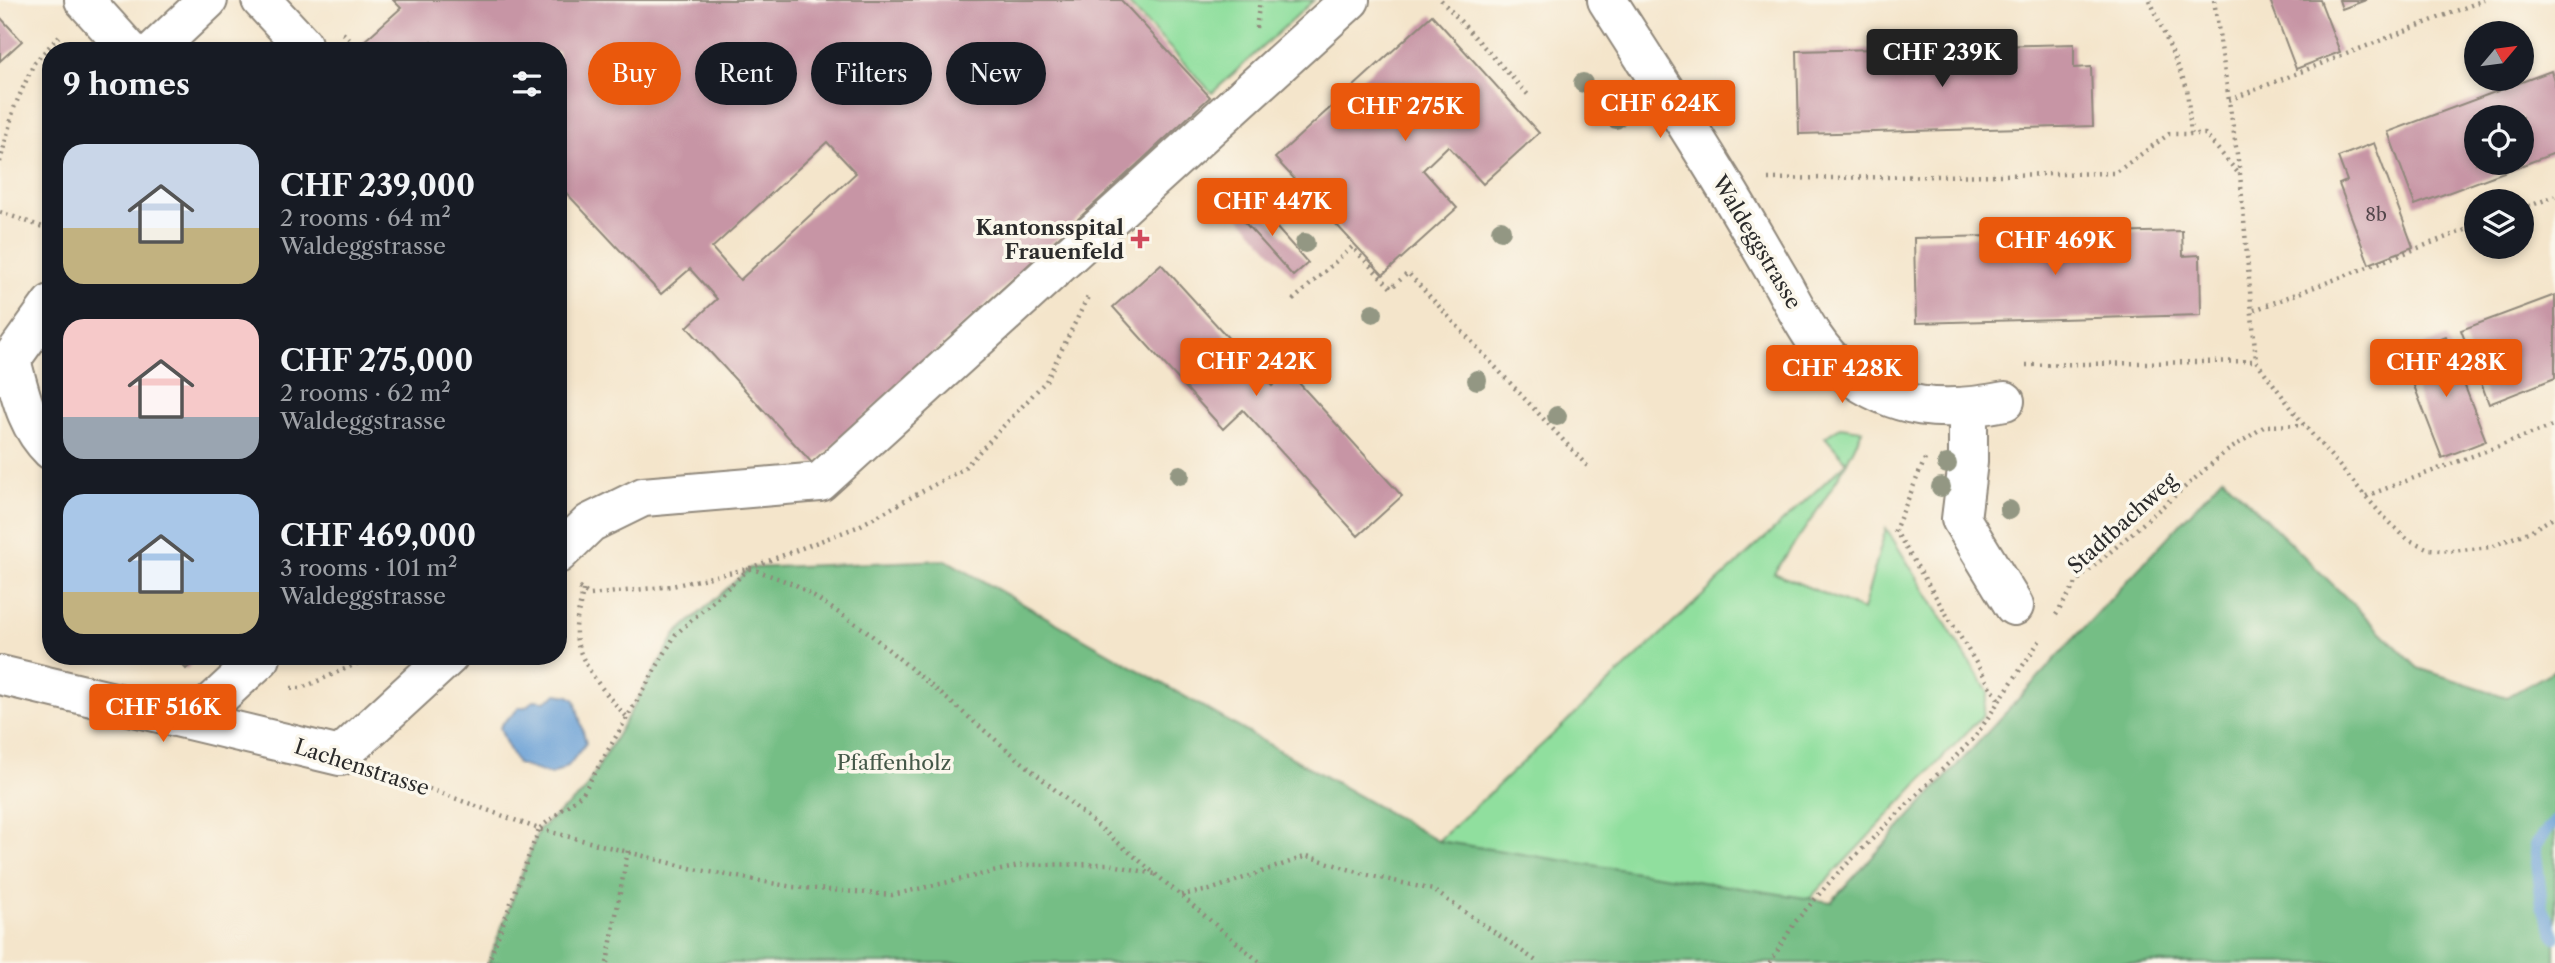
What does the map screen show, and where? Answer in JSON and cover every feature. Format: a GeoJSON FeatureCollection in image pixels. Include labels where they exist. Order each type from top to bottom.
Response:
{"type":"FeatureCollection","features":[{"type":"Feature","properties":{"kind":"street"},"geometry":{"type":"LineString","coordinates":[[84,0],[122,42]]}},
{"type":"Feature","properties":{"kind":"street"},"geometry":{"type":"LineString","coordinates":[[164,42],[208,0]]}},
{"type":"Feature","properties":{"kind":"street"},"geometry":{"type":"LineString","coordinates":[[261,0],[300,42]]}},
{"type":"Feature","properties":{"kind":"street"},"geometry":{"type":"LineString","coordinates":[[567,567],[590,523],[643,497],[820,482],[1350,0]]}},
{"type":"Feature","properties":{"kind":"street","name":"Waldeggstrasse"},"geometry":{"type":"LineString","coordinates":[[1607,0],[1721,180],[1799,313],[1819,343],[1843,371],[1874,390],[1907,404],[1946,410],[1968,409],[2005,401]]}},
{"type":"Feature","properties":{"kind":"street"},"geometry":{"type":"LineString","coordinates":[[42,317],[6,368],[42,441]]}},
{"type":"Feature","properties":{"kind":"street"},"geometry":{"type":"LineString","coordinates":[[1968,409],[1968,462],[1961,519],[2014,606]]}},
{"type":"Feature","properties":{"kind":"street"},"geometry":{"type":"LineString","coordinates":[[193,721],[254,665]]}},
{"type":"Feature","properties":{"kind":"street"},"geometry":{"type":"LineString","coordinates":[[340,756],[439,665]]}},
{"type":"Feature","properties":{"kind":"street","name":"Lachenstrasse"},"geometry":{"type":"LineString","coordinates":[[0,675],[340,756]]}},
{"type":"Feature","properties":{"kind":"path"},"geometry":{"type":"LineString","coordinates":[[1441,0],[1530,97]]}},
{"type":"Feature","properties":{"kind":"path"},"geometry":{"type":"LineString","coordinates":[[2150,0],[2187,88],[2191,134]]}},
{"type":"Feature","properties":{"kind":"path"},"geometry":{"type":"LineString","coordinates":[[2214,0],[2240,174],[2256,361],[2304,425],[2407,539],[2430,549],[2452,551],[2490,547],[2528,532],[2555,517]]}},
{"type":"Feature","properties":{"kind":"path"},"geometry":{"type":"LineString","coordinates":[[2229,100],[2484,0]]}},
{"type":"Feature","properties":{"kind":"path"},"geometry":{"type":"LineString","coordinates":[[53,42],[62,32]]}},
{"type":"Feature","properties":{"kind":"path"},"geometry":{"type":"LineString","coordinates":[[0,162],[14,108],[34,64],[42,55]]}},
{"type":"Feature","properties":{"kind":"path"},"geometry":{"type":"LineString","coordinates":[[1721,180],[2115,173],[2169,134],[2205,134],[2240,174]]}},
{"type":"Feature","properties":{"kind":"path"},"geometry":{"type":"LineString","coordinates":[[2534,204],[2555,196]]}},
{"type":"Feature","properties":{"kind":"path"},"geometry":{"type":"LineString","coordinates":[[0,212],[42,227]]}},
{"type":"Feature","properties":{"kind":"path"},"geometry":{"type":"LineString","coordinates":[[2253,310],[2464,231]]}},
{"type":"Feature","properties":{"kind":"path"},"geometry":{"type":"LineString","coordinates":[[1293,300],[1352,247],[1391,288],[1408,273],[1589,468]]}},
{"type":"Feature","properties":{"kind":"path"},"geometry":{"type":"LineString","coordinates":[[567,570],[590,595],[672,586],[750,568],[857,527],[963,469],[1046,381],[1093,289]]}},
{"type":"Feature","properties":{"kind":"path"},"geometry":{"type":"LineString","coordinates":[[2005,401],[2002,380],[2009,365],[2256,361]]}},
{"type":"Feature","properties":{"kind":"path","name":"Stadtbachweg"},"geometry":{"type":"LineString","coordinates":[[2049,625],[2078,580],[2223,454],[2265,426],[2304,425]]}},
{"type":"Feature","properties":{"kind":"path"},"geometry":{"type":"LineString","coordinates":[[2366,496],[2555,425]]}},
{"type":"Feature","properties":{"kind":"path"},"geometry":{"type":"LineString","coordinates":[[488,963],[539,829],[583,793],[676,634],[750,568]]}},
{"type":"Feature","properties":{"kind":"path"},"geometry":{"type":"LineString","coordinates":[[750,568],[796,586],[865,630],[1261,963]]}},
{"type":"Feature","properties":{"kind":"path"},"geometry":{"type":"LineString","coordinates":[[583,590],[576,635],[586,665],[627,718]]}},
{"type":"Feature","properties":{"kind":"path"},"geometry":{"type":"LineString","coordinates":[[1770,963],[1795,922],[1836,874],[1975,737],[2042,636]]}},
{"type":"Feature","properties":{"kind":"path"},"geometry":{"type":"LineString","coordinates":[[234,684],[302,688],[354,665]]}},
{"type":"Feature","properties":{"kind":"path","name":"Lachenstrasse"},"geometry":{"type":"LineString","coordinates":[[340,756],[539,829],[694,869],[793,887],[892,895],[1023,865],[1108,864],[1155,874]]}},
{"type":"Feature","properties":{"kind":"path"},"geometry":{"type":"LineString","coordinates":[[607,963],[628,850]]}},
{"type":"Feature","properties":{"kind":"path"},"geometry":{"type":"LineString","coordinates":[[1181,895],[1210,890],[1307,856],[1364,874],[1433,890],[1539,963]]}},
{"type":"Feature","properties":{"kind":"green space"},"geometry":{"type":"Polygon","coordinates":[[[1125,0],[1314,0],[1212,93],[1125,0]]]}},
{"type":"Feature","properties":{"kind":"green space"},"geometry":{"type":"Polygon","coordinates":[[[1840,427],[1862,430],[1847,462],[1825,437],[1840,427]]]}},
{"type":"Feature","properties":{"kind":"green space"},"geometry":{"type":"Polygon","coordinates":[[[1846,463],[1822,504],[1774,573],[1863,610],[1886,528],[1988,692],[1983,715],[1795,914],[1438,841],[1846,463]]]}},
{"type":"Feature","properties":{"kind":"green space","name":"Pfaffenholz"},"geometry":{"type":"Polygon","coordinates":[[[2223,477],[2418,668],[2507,697],[2555,670],[2555,963],[488,963],[539,829],[583,793],[676,634],[750,568],[946,560],[1438,841],[1831,902],[2223,477]]]}},
{"type":"Feature","properties":{"kind":"water"},"geometry":{"type":"Polygon","coordinates":[[[557,694],[575,700],[586,743],[568,766],[551,775],[517,764],[500,727],[519,707],[525,707],[535,700],[545,701],[557,694]]]}},
{"type":"Feature","properties":{"kind":"building"},"geometry":{"type":"Polygon","coordinates":[[[393,0],[1121,0],[1210,97],[813,464],[687,327],[717,299],[690,269],[661,294],[567,194],[567,42],[363,42],[401,8],[393,0]],[[827,142],[712,248],[740,280],[856,173],[827,142]]]}},
{"type":"Feature","properties":{"kind":"building"},"geometry":{"type":"Polygon","coordinates":[[[2270,0],[2320,0],[2340,52],[2296,69],[2270,0]]]}},
{"type":"Feature","properties":{"kind":"building"},"geometry":{"type":"Polygon","coordinates":[[[2339,0],[2366,0],[2342,9],[2339,0]]]}},
{"type":"Feature","properties":{"kind":"building"},"geometry":{"type":"Polygon","coordinates":[[[1432,15],[1539,133],[1483,184],[1448,146],[1423,170],[1457,208],[1383,275],[1275,158],[1432,15]]]}},
{"type":"Feature","properties":{"kind":"building"},"geometry":{"type":"Polygon","coordinates":[[[0,17],[22,41],[0,61],[0,17]]]}},
{"type":"Feature","properties":{"kind":"building"},"geometry":{"type":"Polygon","coordinates":[[[2074,44],[2074,68],[2091,67],[2093,126],[1799,134],[1797,51],[2074,44]]]}},
{"type":"Feature","properties":{"kind":"building"},"geometry":{"type":"Polygon","coordinates":[[[2551,71],[2555,83],[2555,153],[2534,161],[2534,105],[2464,105],[2464,175],[2496,175],[2415,205],[2388,132],[2498,91],[2534,91],[2534,77],[2551,71]]]}},
{"type":"Feature","properties":{"kind":"building"},"geometry":{"type":"Polygon","coordinates":[[[2374,143],[2413,247],[2369,264],[2339,184],[2347,181],[2338,157],[2374,143]]]}},
{"type":"Feature","properties":{"kind":"building"},"geometry":{"type":"Polygon","coordinates":[[[1252,200],[1308,263],[1293,276],[1237,214],[1252,200]]]}},
{"type":"Feature","properties":{"kind":"building"},"geometry":{"type":"Polygon","coordinates":[[[2182,231],[2183,256],[2200,255],[2201,315],[1916,323],[1914,238],[2182,231]]]}},
{"type":"Feature","properties":{"kind":"building"},"geometry":{"type":"Polygon","coordinates":[[[1161,264],[1272,386],[1288,371],[1402,496],[1358,536],[1243,410],[1223,429],[1113,307],[1161,264]]]}},
{"type":"Feature","properties":{"kind":"building"},"geometry":{"type":"Polygon","coordinates":[[[2555,295],[2555,378],[2489,404],[2461,330],[2555,295]]]}},
{"type":"Feature","properties":{"kind":"building"},"geometry":{"type":"Polygon","coordinates":[[[2446,337],[2486,441],[2442,458],[2411,378],[2420,375],[2411,351],[2446,337]]]}},
{"type":"Feature","properties":{"kind":"waterway"},"geometry":{"type":"LineString","coordinates":[[2555,821],[2535,845],[2542,905],[2555,937]]}},
{"type":"Feature","properties":{"kind":"place","name":"Kantonsspital Frauenfeld"},"geometry":{"type":"Point","coordinates":[1140,239]}}]}
